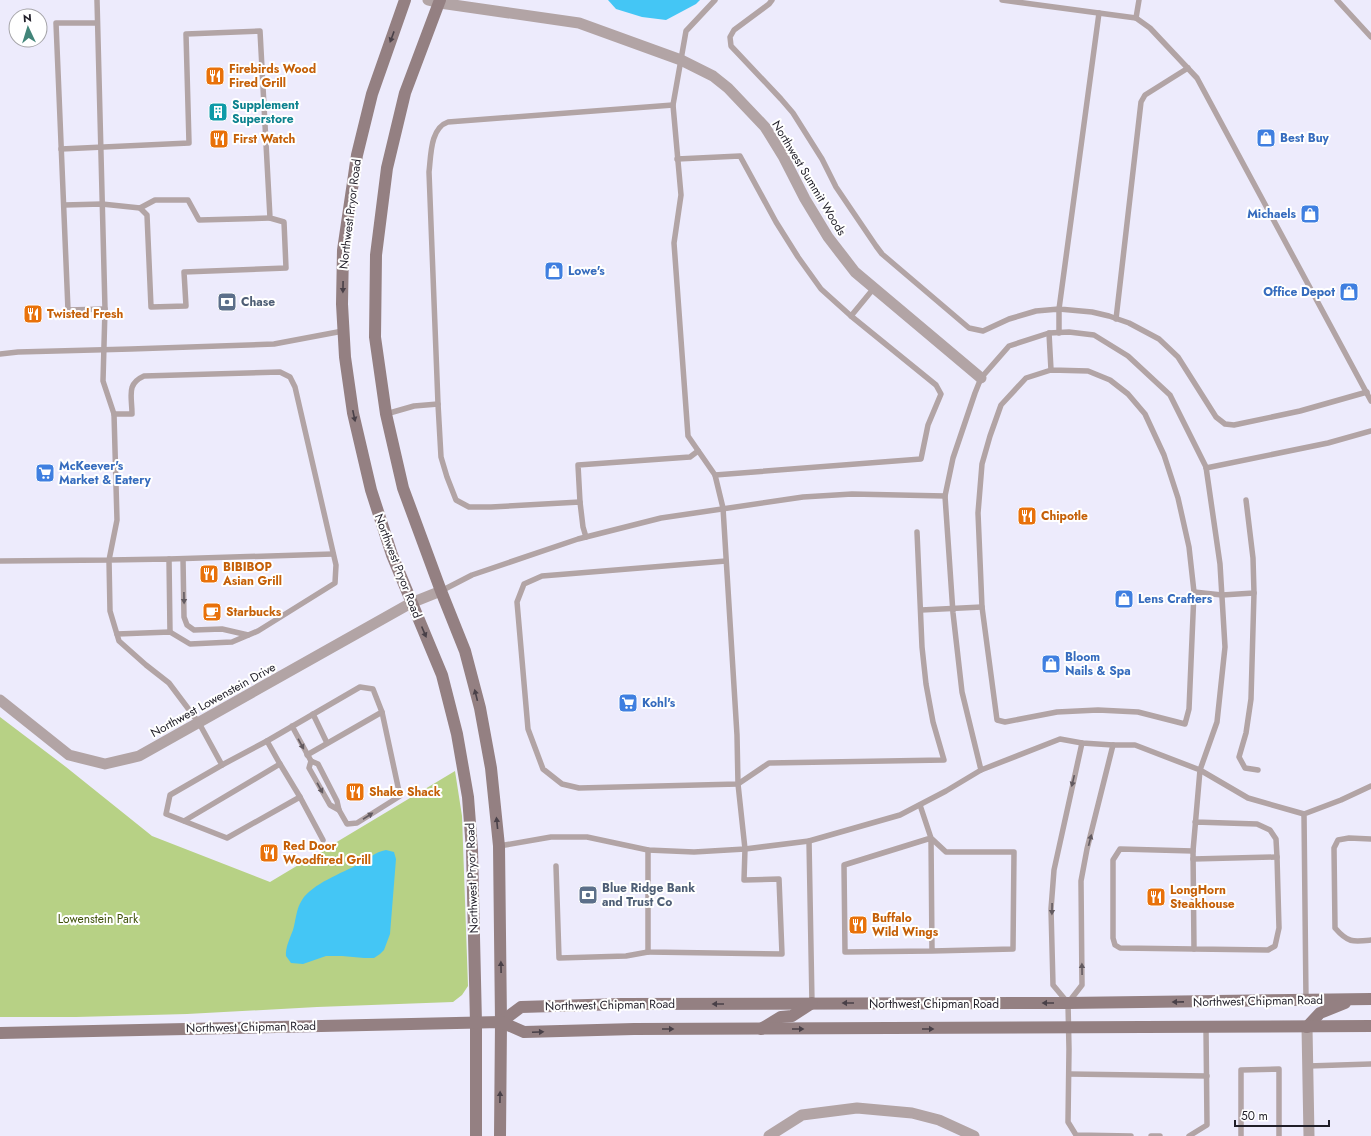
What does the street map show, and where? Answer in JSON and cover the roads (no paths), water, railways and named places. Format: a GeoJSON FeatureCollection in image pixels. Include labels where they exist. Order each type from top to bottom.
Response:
{"type":"FeatureCollection","features":[{"type":"Feature","properties":{"kind":"main road","name":"Northwest Pryor Road"},"geometry":{"type":"LineString","coordinates":[[405,0],[372,94],[357,155],[343,250],[342,304],[345,357],[353,413],[371,490],[392,555],[442,675],[457,734],[468,797],[472,850],[476,1022],[476,1136]]}},
{"type":"Feature","properties":{"kind":"main road"},"geometry":{"type":"LineString","coordinates":[[440,2],[405,93],[387,168],[376,263],[375,337],[386,414],[403,488],[465,651],[480,708],[491,768],[499,846],[501,1022],[500,1136]]}},
{"type":"Feature","properties":{"kind":"main road","name":"Northwest Chipman Road"},"geometry":{"type":"LineString","coordinates":[[501,1022],[521,1007],[622,1004],[1068,1003],[1371,999]]}},
{"type":"Feature","properties":{"kind":"main road"},"geometry":{"type":"LineString","coordinates":[[1307,1027],[1320,1013],[1354,1000]]}},
{"type":"Feature","properties":{"kind":"main road"},"geometry":{"type":"LineString","coordinates":[[761,1029],[781,1017],[792,1016],[812,1003]]}},
{"type":"Feature","properties":{"kind":"main road","name":"Northwest Chipman Road"},"geometry":{"type":"LineString","coordinates":[[0,1033],[476,1022],[501,1022],[524,1032],[634,1029],[1206,1028],[1371,1026]]}},
{"type":"Feature","properties":{"kind":"street","name":"Northwest Summit Woods"},"geometry":{"type":"LineString","coordinates":[[428,0],[579,22],[681,60],[714,76],[728,88],[765,127],[783,156],[805,199],[828,238],[855,272],[981,378]]}},
{"type":"Feature","properties":{"kind":"street","name":"Northwest Lowenstein Drive"},"geometry":{"type":"LineString","coordinates":[[0,700],[69,755],[105,764],[140,756],[412,604],[441,591]]}},
{"type":"Feature","properties":{"kind":"street"},"geometry":{"type":"LineString","coordinates":[[1307,1027],[1309,1136]]}},
{"type":"Feature","properties":{"kind":"street"},"geometry":{"type":"LineString","coordinates":[[770,1136],[802,1115],[857,1108],[912,1113],[939,1120],[974,1136]]}},
{"type":"Feature","properties":{"kind":"lane"},"geometry":{"type":"LineString","coordinates":[[97,0],[105,309],[103,381],[114,414],[117,520],[109,560],[110,611],[119,641],[146,666],[169,683],[199,723],[222,765]]}},
{"type":"Feature","properties":{"kind":"lane"},"geometry":{"type":"LineString","coordinates":[[556,866],[559,958],[626,956],[648,952],[782,954],[779,879],[744,880],[745,850],[738,784],[737,735],[723,508],[715,475],[688,436],[675,258],[674,243],[681,195],[673,105],[686,31],[715,0]]}},
{"type":"Feature","properties":{"kind":"lane"},"geometry":{"type":"LineString","coordinates":[[772,0],[769,4],[734,30],[730,37],[731,46],[793,113],[822,159],[836,187],[882,254],[969,328],[983,331],[1009,319],[1036,311],[1059,309],[1092,312],[1129,323],[1159,339],[1178,357],[1216,417],[1225,424],[1234,425],[1300,411],[1367,392]]}},
{"type":"Feature","properties":{"kind":"lane"},"geometry":{"type":"LineString","coordinates":[[1002,0],[1136,18],[1150,28],[1188,68],[1197,78],[1371,401]]}},
{"type":"Feature","properties":{"kind":"lane"},"geometry":{"type":"LineString","coordinates":[[1136,18],[1139,0]]}},
{"type":"Feature","properties":{"kind":"lane"},"geometry":{"type":"LineString","coordinates":[[1337,0],[1371,37]]}},
{"type":"Feature","properties":{"kind":"lane"},"geometry":{"type":"LineString","coordinates":[[1059,333],[1059,309],[1099,13]]}},
{"type":"Feature","properties":{"kind":"lane"},"geometry":{"type":"LineString","coordinates":[[97,23],[56,23],[68,310],[105,309]]}},
{"type":"Feature","properties":{"kind":"lane"},"geometry":{"type":"LineString","coordinates":[[61,149],[189,143],[186,34],[260,30],[270,218]]}},
{"type":"Feature","properties":{"kind":"lane"},"geometry":{"type":"LineString","coordinates":[[1116,319],[1141,102],[1145,95],[1188,68]]}},
{"type":"Feature","properties":{"kind":"lane"},"geometry":{"type":"LineString","coordinates":[[580,502],[469,507],[456,500],[441,457],[429,172],[433,141],[438,127],[443,123],[448,122],[673,105]]}},
{"type":"Feature","properties":{"kind":"lane"},"geometry":{"type":"LineString","coordinates":[[677,159],[740,156],[776,222],[798,257],[821,289],[851,316],[936,385],[941,394],[928,425],[921,459],[715,475]]}},
{"type":"Feature","properties":{"kind":"lane"},"geometry":{"type":"LineString","coordinates":[[64,205],[102,204],[140,208],[155,200],[188,200],[199,220],[270,218],[284,222],[286,268],[184,272],[186,306],[151,308],[147,215],[140,208]]}},
{"type":"Feature","properties":{"kind":"lane"},"geometry":{"type":"LineString","coordinates":[[851,316],[874,288]]}},
{"type":"Feature","properties":{"kind":"lane"},"geometry":{"type":"LineString","coordinates":[[0,354],[274,344],[344,331]]}},
{"type":"Feature","properties":{"kind":"lane"},"geometry":{"type":"LineString","coordinates":[[1049,333],[1052,370]]}},
{"type":"Feature","properties":{"kind":"lane"},"geometry":{"type":"LineString","coordinates":[[981,770],[962,692],[952,608],[945,496],[953,458],[974,393],[981,378],[1010,346],[1049,333],[1094,335],[1128,356],[1170,395],[1206,468],[1220,564],[1225,647],[1217,722],[1200,770],[1193,851],[1194,949]]}},
{"type":"Feature","properties":{"kind":"lane"},"geometry":{"type":"LineString","coordinates":[[1052,370],[1088,372],[1110,380],[1128,394],[1146,414],[1164,455],[1178,498],[1189,547],[1194,592],[1189,709],[1185,724],[1138,712],[1098,710],[1057,712],[1005,722],[997,720],[982,607],[978,513],[982,464],[1001,405],[1026,378],[1052,370]]}},
{"type":"Feature","properties":{"kind":"lane"},"geometry":{"type":"LineString","coordinates":[[114,414],[132,414],[131,386],[136,379],[144,376],[280,372],[290,377],[295,387],[336,565],[335,583],[258,631],[232,642],[190,644],[170,632],[117,634]]}},
{"type":"Feature","properties":{"kind":"lane"},"geometry":{"type":"LineString","coordinates":[[386,414],[414,406],[438,404]]}},
{"type":"Feature","properties":{"kind":"lane"},"geometry":{"type":"LineString","coordinates":[[1206,468],[1328,443],[1371,431]]}},
{"type":"Feature","properties":{"kind":"lane"},"geometry":{"type":"LineString","coordinates":[[586,537],[583,527],[580,502],[578,465],[690,457],[698,451]]}},
{"type":"Feature","properties":{"kind":"lane"},"geometry":{"type":"LineString","coordinates":[[441,591],[472,575],[586,537],[661,518],[803,497],[852,494],[945,496]]}},
{"type":"Feature","properties":{"kind":"lane"},"geometry":{"type":"LineString","coordinates":[[1246,500],[1253,558],[1254,594],[1251,699],[1246,733],[1239,757],[1245,768],[1258,770]]}},
{"type":"Feature","properties":{"kind":"lane"},"geometry":{"type":"LineString","coordinates":[[726,561],[542,576],[524,584],[517,602],[528,729],[543,769],[562,784],[579,788],[738,784],[769,763],[944,760],[933,722],[926,684],[922,647],[917,532]]}},
{"type":"Feature","properties":{"kind":"lane"},"geometry":{"type":"LineString","coordinates":[[0,561],[183,559],[333,554]]}},
{"type":"Feature","properties":{"kind":"lane"},"geometry":{"type":"LineString","coordinates":[[170,559],[170,632]]}},
{"type":"Feature","properties":{"kind":"lane"},"geometry":{"type":"LineString","coordinates":[[183,559],[184,617],[187,625],[194,630],[222,629],[248,635]]}},
{"type":"Feature","properties":{"kind":"lane"},"geometry":{"type":"LineString","coordinates":[[1194,592],[1222,595],[1254,594]]}},
{"type":"Feature","properties":{"kind":"lane"},"geometry":{"type":"LineString","coordinates":[[921,610],[982,607]]}},
{"type":"Feature","properties":{"kind":"lane"},"geometry":{"type":"LineString","coordinates":[[292,726],[311,761],[318,764],[337,801],[339,810],[346,824],[357,824],[400,796],[382,712],[372,689],[360,688],[222,765],[170,795],[166,814],[227,838],[300,797]]}},
{"type":"Feature","properties":{"kind":"lane"},"geometry":{"type":"LineString","coordinates":[[307,755],[382,712]]}},
{"type":"Feature","properties":{"kind":"lane"},"geometry":{"type":"LineString","coordinates":[[313,714],[327,743]]}},
{"type":"Feature","properties":{"kind":"lane"},"geometry":{"type":"LineString","coordinates":[[499,846],[551,837],[587,837],[648,850],[694,852],[745,850],[809,841],[900,815],[946,791],[981,770],[1060,739],[1082,743],[1113,745],[1135,744],[1200,770],[1248,798],[1304,814],[1341,800],[1371,786]]}},
{"type":"Feature","properties":{"kind":"lane"},"geometry":{"type":"LineString","coordinates":[[267,741],[323,840]]}},
{"type":"Feature","properties":{"kind":"lane"},"geometry":{"type":"LineString","coordinates":[[1068,1003],[1053,985],[1051,909],[1054,870],[1082,743]]}},
{"type":"Feature","properties":{"kind":"lane"},"geometry":{"type":"LineString","coordinates":[[1113,745],[1081,881],[1082,985],[1068,1003],[1068,1122],[1076,1135],[1131,1136]]}},
{"type":"Feature","properties":{"kind":"lane"},"geometry":{"type":"LineString","coordinates":[[311,761],[309,768],[326,799],[330,805],[339,810]]}},
{"type":"Feature","properties":{"kind":"lane"},"geometry":{"type":"LineString","coordinates":[[184,821],[280,764]]}},
{"type":"Feature","properties":{"kind":"lane"},"geometry":{"type":"LineString","coordinates":[[920,805],[931,838],[932,951]]}},
{"type":"Feature","properties":{"kind":"lane"},"geometry":{"type":"LineString","coordinates":[[1304,814],[1306,1001]]}},
{"type":"Feature","properties":{"kind":"lane"},"geometry":{"type":"LineString","coordinates":[[1193,851],[1120,849],[1113,860],[1113,938],[1115,945],[1120,948],[1268,950],[1275,946],[1279,928],[1276,839],[1270,830],[1257,824],[1195,822]]}},
{"type":"Feature","properties":{"kind":"lane"},"geometry":{"type":"LineString","coordinates":[[931,838],[946,852],[1014,852],[1013,949],[845,952],[844,865],[931,838]]}},
{"type":"Feature","properties":{"kind":"lane"},"geometry":{"type":"LineString","coordinates":[[1371,838],[1349,838],[1338,840],[1334,848],[1335,928],[1344,938],[1357,941],[1371,940]]}},
{"type":"Feature","properties":{"kind":"lane"},"geometry":{"type":"LineString","coordinates":[[809,841],[812,1003]]}},
{"type":"Feature","properties":{"kind":"lane"},"geometry":{"type":"LineString","coordinates":[[648,850],[648,952]]}},
{"type":"Feature","properties":{"kind":"lane"},"geometry":{"type":"LineString","coordinates":[[1193,859],[1277,857]]}},
{"type":"Feature","properties":{"kind":"lane"},"geometry":{"type":"LineString","coordinates":[[1189,1136],[1207,1125],[1206,1028]]}},
{"type":"Feature","properties":{"kind":"lane"},"geometry":{"type":"LineString","coordinates":[[1308,1066],[1371,1064]]}},
{"type":"Feature","properties":{"kind":"lane"},"geometry":{"type":"LineString","coordinates":[[1241,1136],[1241,1070],[1279,1069],[1279,1136]]}},
{"type":"Feature","properties":{"kind":"lane"},"geometry":{"type":"LineString","coordinates":[[1069,1074],[1207,1076]]}},
{"type":"Feature","properties":{"kind":"lane"},"geometry":{"type":"LineString","coordinates":[[1151,1136],[1160,1136]]}},
{"type":"Feature","properties":{"kind":"water"},"geometry":{"type":"Polygon","coordinates":[[[608,0],[700,0],[696,4],[666,20],[642,17],[616,9],[608,0]]]}},
{"type":"Feature","properties":{"kind":"water"},"geometry":{"type":"Polygon","coordinates":[[[386,850],[394,852],[396,859],[390,934],[384,950],[374,958],[326,956],[303,964],[291,963],[286,956],[287,946],[293,930],[298,907],[307,894],[328,879],[359,864],[375,854],[386,850]]]}},
{"type":"Feature","properties":{"kind":"place","name":"Firebirds Wood Fired Grill"},"geometry":{"type":"Point","coordinates":[215,76]}},
{"type":"Feature","properties":{"kind":"place","name":"Supplement Superstore"},"geometry":{"type":"Point","coordinates":[218,112]}},
{"type":"Feature","properties":{"kind":"place","name":"Best Buy"},"geometry":{"type":"Point","coordinates":[1266,138]}},
{"type":"Feature","properties":{"kind":"place","name":"First Watch"},"geometry":{"type":"Point","coordinates":[219,139]}},
{"type":"Feature","properties":{"kind":"place","name":"Michaels"},"geometry":{"type":"Point","coordinates":[1310,214]}},
{"type":"Feature","properties":{"kind":"place","name":"Lowe's"},"geometry":{"type":"Point","coordinates":[554,271]}},
{"type":"Feature","properties":{"kind":"place","name":"Office Depot"},"geometry":{"type":"Point","coordinates":[1349,292]}},
{"type":"Feature","properties":{"kind":"place","name":"Chase"},"geometry":{"type":"Point","coordinates":[227,302]}},
{"type":"Feature","properties":{"kind":"place","name":"Twisted Fresh"},"geometry":{"type":"Point","coordinates":[33,314]}},
{"type":"Feature","properties":{"kind":"place","name":"McKeever's Market & Eatery"},"geometry":{"type":"Point","coordinates":[45,473]}},
{"type":"Feature","properties":{"kind":"place","name":"Chipotle"},"geometry":{"type":"Point","coordinates":[1027,516]}},
{"type":"Feature","properties":{"kind":"place","name":"BIBIBOP Asian Grill"},"geometry":{"type":"Point","coordinates":[209,574]}},
{"type":"Feature","properties":{"kind":"place","name":"Lens Crafters"},"geometry":{"type":"Point","coordinates":[1124,599]}},
{"type":"Feature","properties":{"kind":"place","name":"Starbucks"},"geometry":{"type":"Point","coordinates":[212,612]}},
{"type":"Feature","properties":{"kind":"place","name":"Bloom Nails & Spa"},"geometry":{"type":"Point","coordinates":[1051,664]}},
{"type":"Feature","properties":{"kind":"place","name":"Kohl's"},"geometry":{"type":"Point","coordinates":[628,703]}},
{"type":"Feature","properties":{"kind":"place","name":"Shake Shack"},"geometry":{"type":"Point","coordinates":[355,792]}},
{"type":"Feature","properties":{"kind":"place","name":"Red Door Woodfired Grill"},"geometry":{"type":"Point","coordinates":[269,853]}},
{"type":"Feature","properties":{"kind":"place","name":"Blue Ridge Bank and Trust Co"},"geometry":{"type":"Point","coordinates":[588,895]}},
{"type":"Feature","properties":{"kind":"place","name":"LongHorn Steakhouse"},"geometry":{"type":"Point","coordinates":[1156,897]}},
{"type":"Feature","properties":{"kind":"place","name":"Buffalo Wild Wings"},"geometry":{"type":"Point","coordinates":[858,925]}},
{"type":"Feature","properties":{"kind":"park label","name":"Lowenstein Park"},"geometry":{"type":"Point","coordinates":[98,919]}}]}
